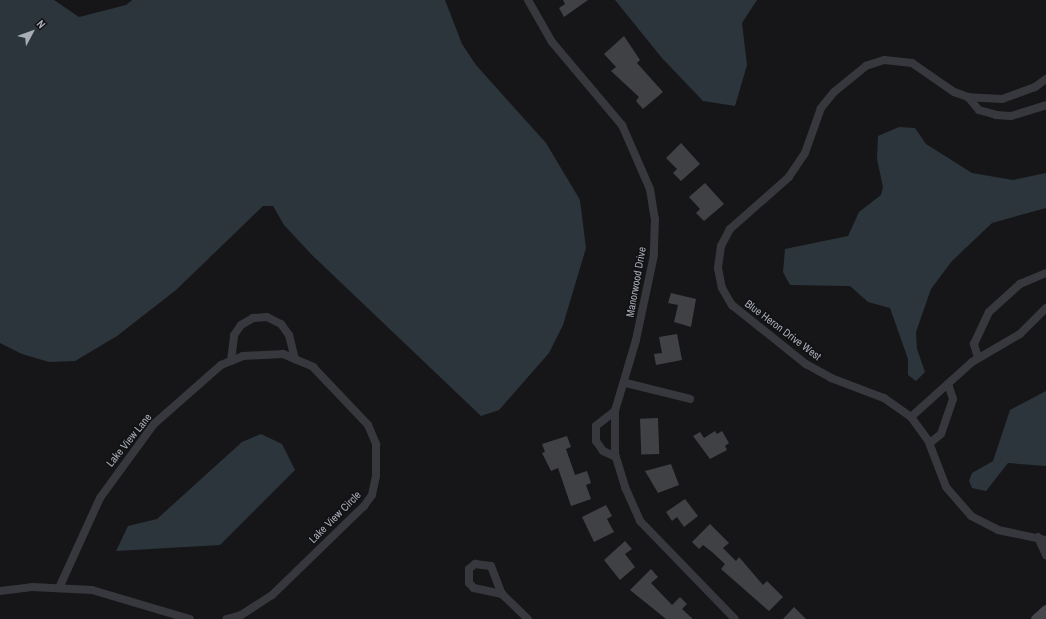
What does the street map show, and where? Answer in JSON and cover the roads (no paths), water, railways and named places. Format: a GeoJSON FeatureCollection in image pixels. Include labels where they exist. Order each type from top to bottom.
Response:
{"type":"FeatureCollection","features":[{"type":"Feature","properties":{"kind":"main road"},"geometry":{"type":"LineString","coordinates":[[1036,619],[1046,610]]}},
{"type":"Feature","properties":{"kind":"street","name":"Manorwood Drive"},"geometry":{"type":"LineString","coordinates":[[528,0],[552,42],[622,126],[650,189],[655,219],[654,255],[626,382],[615,411],[616,457],[640,521],[735,619]]}},
{"type":"Feature","properties":{"kind":"street","name":"Blue Heron Drive West"},"geometry":{"type":"LineString","coordinates":[[1043,537],[998,530],[971,516],[946,488],[930,444],[911,417],[884,398],[823,374],[740,313],[722,288],[718,258],[730,229],[797,166],[821,108],[855,72],[884,60],[905,61],[968,97],[979,110],[996,115],[1011,116],[1046,104]]}},
{"type":"Feature","properties":{"kind":"street","name":"Blue Heron Drive West"},"geometry":{"type":"LineString","coordinates":[[968,97],[1002,99],[1035,87],[1046,79]]}},
{"type":"Feature","properties":{"kind":"street"},"geometry":{"type":"LineString","coordinates":[[978,358],[974,344],[989,312],[1020,284],[1046,273]]}},
{"type":"Feature","properties":{"kind":"street"},"geometry":{"type":"LineString","coordinates":[[911,417],[978,358],[1020,334],[1046,308]]}},
{"type":"Feature","properties":{"kind":"street"},"geometry":{"type":"LineString","coordinates":[[231,361],[234,335],[241,325],[253,318],[267,317],[285,330],[294,346],[295,358]]}},
{"type":"Feature","properties":{"kind":"street","name":"Lake View Circle"},"geometry":{"type":"LineString","coordinates":[[227,619],[242,615],[272,595],[372,495],[377,458],[368,425],[313,367],[295,358],[263,353]]}},
{"type":"Feature","properties":{"kind":"street","name":"Lake View Lane"},"geometry":{"type":"LineString","coordinates":[[59,588],[81,533],[123,463],[177,402],[200,381],[231,361],[263,353]]}},
{"type":"Feature","properties":{"kind":"street"},"geometry":{"type":"LineString","coordinates":[[626,382],[690,399]]}},
{"type":"Feature","properties":{"kind":"street"},"geometry":{"type":"LineString","coordinates":[[930,444],[941,434],[953,399],[948,384]]}},
{"type":"Feature","properties":{"kind":"street"},"geometry":{"type":"LineString","coordinates":[[615,411],[596,426],[596,441],[603,451],[616,457]]}},
{"type":"Feature","properties":{"kind":"street"},"geometry":{"type":"LineString","coordinates":[[1043,537],[1046,555]]}},
{"type":"Feature","properties":{"kind":"street"},"geometry":{"type":"LineString","coordinates":[[502,594],[474,588],[468,577],[469,569],[475,564],[491,566],[502,594],[528,619]]}},
{"type":"Feature","properties":{"kind":"street"},"geometry":{"type":"LineString","coordinates":[[0,591],[59,588],[117,595],[190,619]]}}]}
